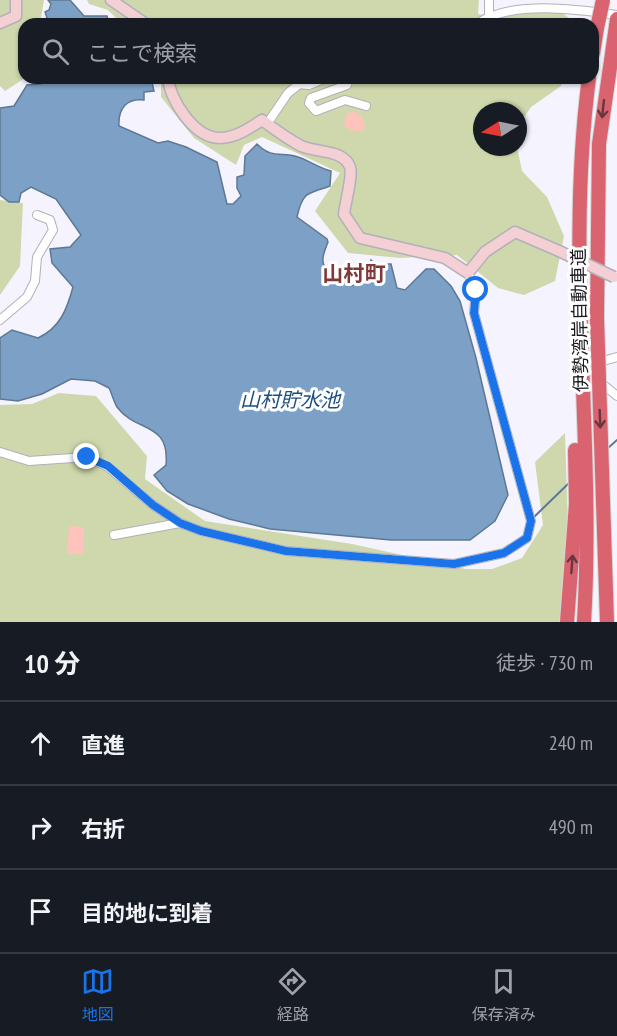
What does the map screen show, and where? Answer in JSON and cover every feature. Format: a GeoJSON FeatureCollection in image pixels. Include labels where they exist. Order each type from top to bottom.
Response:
{"type":"FeatureCollection","features":[{"type":"Feature","properties":{"kind":"highway"},"geometry":{"type":"LineString","coordinates":[[599,19],[603,0]]}},
{"type":"Feature","properties":{"kind":"highway","name":"伊勢湾岸自動車道"},"geometry":{"type":"LineString","coordinates":[[604,617],[597,318],[599,144],[616,21]]}},
{"type":"Feature","properties":{"kind":"highway","name":"伊勢湾岸自動車道"},"geometry":{"type":"LineString","coordinates":[[584,618],[578,319],[582,142],[588,84]]}},
{"type":"Feature","properties":{"kind":"highway"},"geometry":{"type":"LineString","coordinates":[[567,622],[581,504]]}},
{"type":"Feature","properties":{"kind":"street"},"geometry":{"type":"LineString","coordinates":[[0,23],[16,16],[16,0]]}},
{"type":"Feature","properties":{"kind":"street"},"geometry":{"type":"LineString","coordinates":[[111,0],[137,18]]}},
{"type":"Feature","properties":{"kind":"street"},"geometry":{"type":"LineString","coordinates":[[489,0],[489,13]]}},
{"type":"Feature","properties":{"kind":"street"},"geometry":{"type":"LineString","coordinates":[[484,18],[489,13],[545,5],[616,21]]}},
{"type":"Feature","properties":{"kind":"street"},"geometry":{"type":"LineString","coordinates":[[0,452],[29,461],[87,457],[108,466],[153,505],[180,523],[201,531],[286,551],[454,564],[504,553],[527,538],[531,521],[474,313],[476,290],[468,273],[445,258],[360,238],[348,224],[344,213],[351,170],[345,159],[333,152],[322,153],[300,145],[262,120],[236,134],[219,138],[201,132],[184,115],[174,98],[170,84]]}},
{"type":"Feature","properties":{"kind":"street"},"geometry":{"type":"LineString","coordinates":[[267,124],[279,105],[298,84],[311,84]]}},
{"type":"Feature","properties":{"kind":"street"},"geometry":{"type":"LineString","coordinates":[[347,84],[312,98],[309,103],[311,108],[316,111],[345,100],[366,106]]}},
{"type":"Feature","properties":{"kind":"street"},"geometry":{"type":"LineString","coordinates":[[0,320],[27,297],[35,281],[37,257],[53,230],[50,220],[37,215]]}},
{"type":"Feature","properties":{"kind":"street"},"geometry":{"type":"LineString","coordinates":[[468,273],[484,252],[515,232],[616,277]]}},
{"type":"Feature","properties":{"kind":"street"},"geometry":{"type":"LineString","coordinates":[[617,357],[597,362],[595,367],[595,373],[602,385],[617,396]]}},
{"type":"Feature","properties":{"kind":"street"},"geometry":{"type":"LineString","coordinates":[[114,535],[180,523]]}},
{"type":"Feature","properties":{"kind":"green space"},"geometry":{"type":"Polygon","coordinates":[[[0,0],[44,0],[41,18],[18,18],[18,83],[5,91],[0,86],[0,0]]]}},
{"type":"Feature","properties":{"kind":"green space"},"geometry":{"type":"Polygon","coordinates":[[[87,0],[479,0],[478,14],[491,16],[553,7],[569,18],[116,18],[108,10],[89,4],[87,0]]]}},
{"type":"Feature","properties":{"kind":"green space"},"geometry":{"type":"Polygon","coordinates":[[[161,84],[562,84],[531,107],[527,113],[527,102],[473,102],[473,156],[519,156],[522,171],[547,197],[564,236],[555,281],[524,295],[498,288],[457,255],[400,258],[348,253],[315,211],[340,173],[262,137],[244,145],[236,165],[194,138],[161,97],[161,84]]]}},
{"type":"Feature","properties":{"kind":"green space"},"geometry":{"type":"Polygon","coordinates":[[[0,200],[23,203],[20,266],[0,295],[0,200]]]}},
{"type":"Feature","properties":{"kind":"green space"},"geometry":{"type":"Polygon","coordinates":[[[59,393],[96,396],[147,456],[145,479],[205,521],[352,544],[466,569],[492,569],[522,558],[543,525],[535,462],[565,433],[568,526],[560,622],[0,622],[0,405],[32,404],[59,393]]]}},
{"type":"Feature","properties":{"kind":"water"},"geometry":{"type":"Polygon","coordinates":[[[48,0],[70,0],[84,16],[107,16],[108,18],[47,18],[45,12],[49,10],[51,4],[48,0]]]}},
{"type":"Feature","properties":{"kind":"water","name":"山村貯水池"},"geometry":{"type":"Polygon","coordinates":[[[152,84],[154,91],[144,92],[144,100],[128,103],[122,109],[119,126],[158,143],[168,141],[186,147],[217,162],[227,204],[233,204],[241,196],[237,188],[237,177],[244,175],[245,156],[257,144],[273,154],[292,155],[331,171],[330,186],[308,194],[299,208],[297,217],[327,239],[323,258],[329,273],[338,268],[346,284],[352,286],[367,278],[371,260],[380,269],[383,264],[391,264],[397,288],[405,290],[426,269],[434,269],[451,286],[460,301],[476,358],[508,495],[495,521],[470,540],[391,540],[270,529],[229,519],[188,504],[167,491],[154,475],[166,465],[163,441],[150,429],[125,415],[117,407],[109,388],[95,381],[71,379],[42,394],[18,401],[0,399],[0,338],[12,330],[38,338],[52,329],[62,317],[73,287],[52,263],[50,249],[70,247],[81,235],[56,199],[31,187],[21,193],[19,202],[9,202],[0,195],[0,108],[14,106],[27,85],[152,84]]]}},
{"type":"Feature","properties":{"kind":"building"},"geometry":{"type":"Polygon","coordinates":[[[354,111],[362,117],[365,126],[362,132],[350,130],[344,125],[346,115],[354,111]]]}},
{"type":"Feature","properties":{"kind":"building"},"geometry":{"type":"Polygon","coordinates":[[[69,526],[84,527],[83,554],[67,554],[69,526]]]}},
{"type":"Feature","properties":{"kind":"waterway"},"geometry":{"type":"LineString","coordinates":[[607,449],[617,440]]}},
{"type":"Feature","properties":{"kind":"waterway"},"geometry":{"type":"LineString","coordinates":[[534,517],[569,483]]}},
{"type":"Feature","properties":{"kind":"district","name":"山村町"},"geometry":{"type":"Point","coordinates":[354,274]}},
{"type":"Feature","properties":{"kind":"route"},"geometry":{"type":"LineString","coordinates":[[87,457],[108,466],[153,505],[180,523],[201,531],[268,548],[454,564],[504,553],[527,538],[531,529],[531,521],[474,313],[476,290]]}}]}
